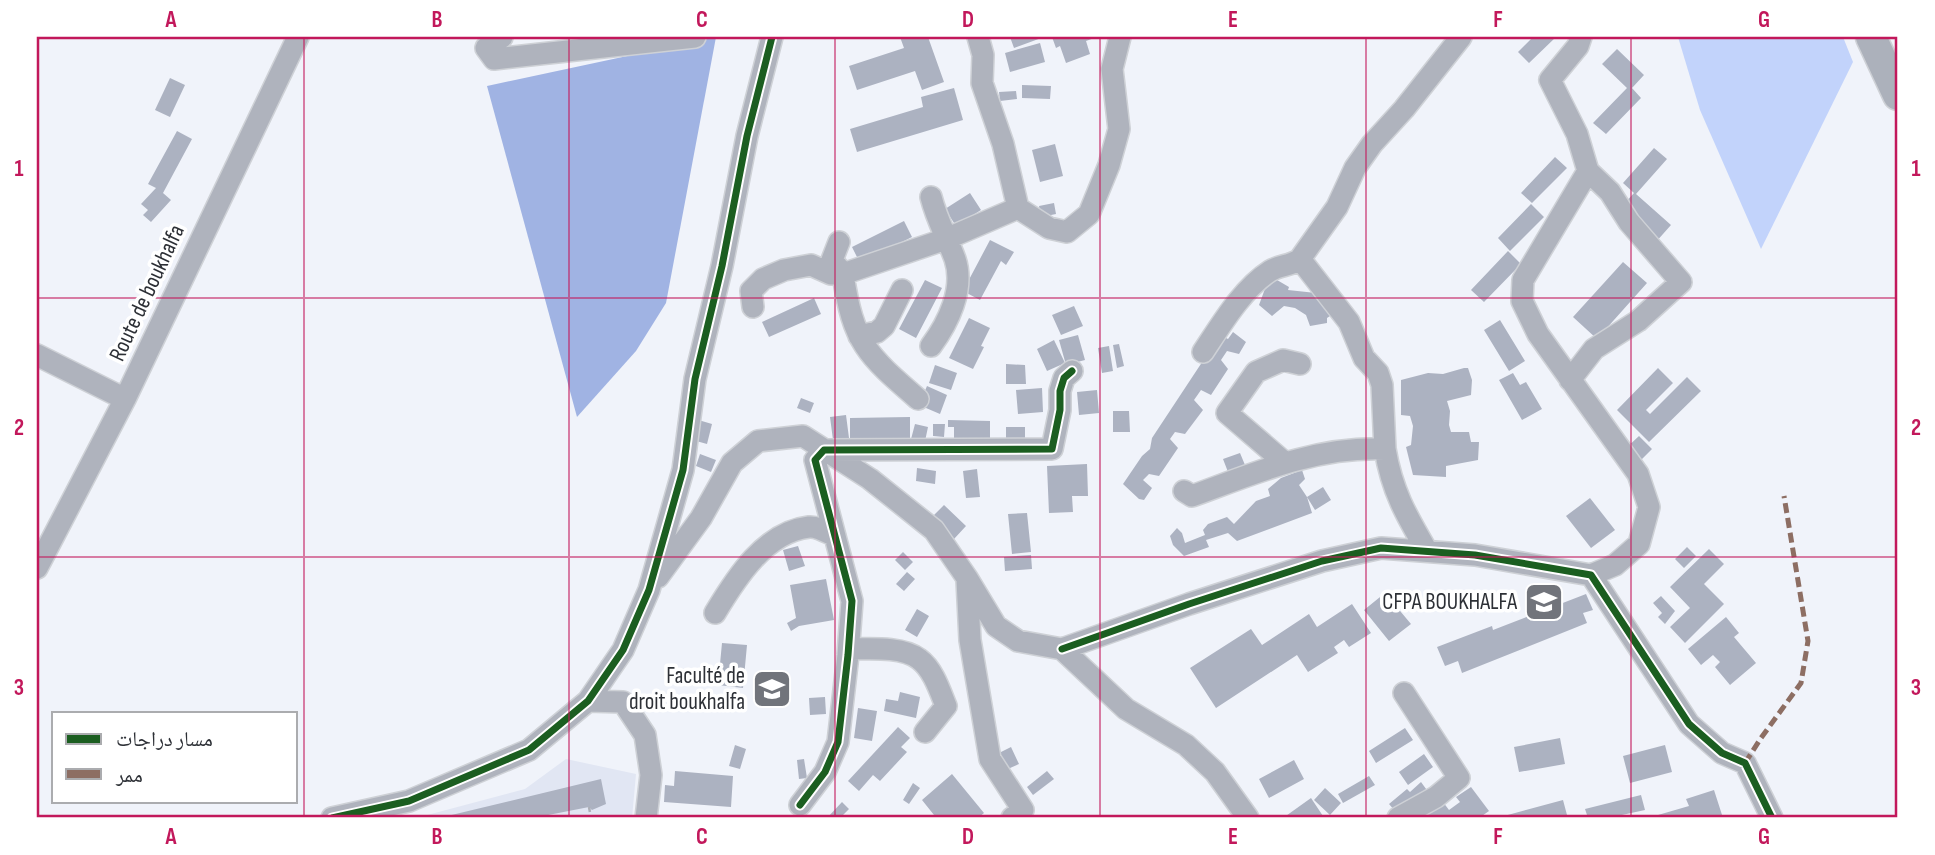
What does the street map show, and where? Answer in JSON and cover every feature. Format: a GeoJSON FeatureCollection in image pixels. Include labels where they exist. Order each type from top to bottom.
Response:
{"type":"FeatureCollection","features":[{"type":"Feature","properties":{"kind":"highway"},"geometry":{"type":"LineString","coordinates":[[1871,37],[1898,95]]}},
{"type":"Feature","properties":{"kind":"street","name":"Route de boukhalfa"},"geometry":{"type":"LineString","coordinates":[[37,568],[125,399],[298,37]]}},
{"type":"Feature","properties":{"kind":"street"},"geometry":{"type":"LineString","coordinates":[[502,37],[486,48],[494,60],[695,37]]}},
{"type":"Feature","properties":{"kind":"street"},"geometry":{"type":"LineString","coordinates":[[332,818],[409,809],[528,750],[588,701],[623,650],[649,590],[683,470],[695,379],[722,266],[747,136],[772,37]]}},
{"type":"Feature","properties":{"kind":"street"},"geometry":{"type":"LineString","coordinates":[[978,37],[983,55],[982,83],[1009,164],[1018,208],[1049,228],[1067,232],[1089,214],[1109,165],[1119,129],[1112,69],[1120,37]]}},
{"type":"Feature","properties":{"kind":"street"},"geometry":{"type":"LineString","coordinates":[[1203,352],[1234,306],[1268,272],[1300,259],[1337,207],[1355,168],[1372,144],[1461,37]]}},
{"type":"Feature","properties":{"kind":"street"},"geometry":{"type":"LineString","coordinates":[[1570,380],[1594,349],[1638,321],[1681,282],[1629,222],[1610,192],[1588,171],[1577,134],[1550,80],[1578,46],[1581,37]]}},
{"type":"Feature","properties":{"kind":"street"},"geometry":{"type":"LineString","coordinates":[[649,590],[701,517],[732,463],[758,441],[803,436],[870,479],[934,530],[996,626],[1018,641],[1062,649],[1322,561],[1381,548],[1475,555],[1591,575],[1615,565],[1639,544],[1649,508],[1638,474],[1538,334],[1522,301],[1523,280],[1588,171]]}},
{"type":"Feature","properties":{"kind":"street"},"geometry":{"type":"LineString","coordinates":[[930,346],[942,330],[957,295],[956,262],[937,222],[932,197]]}},
{"type":"Feature","properties":{"kind":"street"},"geometry":{"type":"LineString","coordinates":[[753,307],[751,291],[763,279],[784,270],[811,265],[831,274],[843,274],[946,239],[1018,208]]}},
{"type":"Feature","properties":{"kind":"street"},"geometry":{"type":"LineString","coordinates":[[839,242],[832,260],[843,274],[851,318],[864,346],[879,365],[918,399]]}},
{"type":"Feature","properties":{"kind":"street"},"geometry":{"type":"LineString","coordinates":[[1300,259],[1349,322],[1364,358],[1378,373],[1382,385],[1388,470],[1399,503],[1427,551]]}},
{"type":"Feature","properties":{"kind":"street"},"geometry":{"type":"LineString","coordinates":[[859,335],[877,332],[884,326],[902,289]]}},
{"type":"Feature","properties":{"kind":"street"},"geometry":{"type":"LineString","coordinates":[[37,355],[125,399]]}},
{"type":"Feature","properties":{"kind":"street"},"geometry":{"type":"LineString","coordinates":[[1284,462],[1227,413],[1256,372],[1283,360],[1300,364]]}},
{"type":"Feature","properties":{"kind":"street"},"geometry":{"type":"LineString","coordinates":[[800,805],[825,772],[838,741],[852,601],[815,460],[824,450],[1052,449],[1063,378],[1072,371]]}},
{"type":"Feature","properties":{"kind":"street"},"geometry":{"type":"LineString","coordinates":[[1184,491],[1192,496],[1284,462],[1356,448],[1385,449]]}},
{"type":"Feature","properties":{"kind":"street"},"geometry":{"type":"LineString","coordinates":[[715,613],[732,585],[754,559],[783,535],[812,526],[835,536]]}},
{"type":"Feature","properties":{"kind":"street"},"geometry":{"type":"LineString","coordinates":[[1591,575],[1689,724],[1722,753],[1745,764],[1772,818]]}},
{"type":"Feature","properties":{"kind":"street"},"geometry":{"type":"LineString","coordinates":[[967,578],[970,640],[990,759],[1022,816]]}},
{"type":"Feature","properties":{"kind":"street"},"geometry":{"type":"LineString","coordinates":[[849,649],[891,649],[919,659],[937,683],[946,706],[925,733]]}},
{"type":"Feature","properties":{"kind":"street"},"geometry":{"type":"LineString","coordinates":[[1062,649],[1126,709],[1186,745],[1215,772],[1248,818]]}},
{"type":"Feature","properties":{"kind":"street"},"geometry":{"type":"LineString","coordinates":[[1398,818],[1436,797],[1460,778],[1405,693]]}},
{"type":"Feature","properties":{"kind":"street"},"geometry":{"type":"LineString","coordinates":[[588,701],[623,702],[645,735],[651,775],[646,818]]}},
{"type":"Feature","properties":{"kind":"path"},"geometry":{"type":"LineString","coordinates":[[589,807],[591,818]]}},
{"type":"Feature","properties":{"kind":"shaded area"},"geometry":{"type":"Polygon","coordinates":[[[716,37],[666,303],[636,351],[577,417],[487,86],[716,37]]]}},
{"type":"Feature","properties":{"kind":"shaded area"},"geometry":{"type":"Polygon","coordinates":[[[1678,37],[1843,37],[1853,62],[1761,249],[1700,110],[1678,37]]]}},
{"type":"Feature","properties":{"kind":"shaded area"},"geometry":{"type":"Polygon","coordinates":[[[566,759],[636,774],[632,818],[416,818],[525,789],[566,759]]]}},
{"type":"Feature","properties":{"kind":"building"},"geometry":{"type":"Polygon","coordinates":[[[900,37],[928,37],[944,82],[922,90],[915,71],[857,90],[849,66],[904,48],[900,37]]]}},
{"type":"Feature","properties":{"kind":"building"},"geometry":{"type":"Polygon","coordinates":[[[1010,37],[1044,37],[1014,48],[1010,37]]]}},
{"type":"Feature","properties":{"kind":"building"},"geometry":{"type":"Polygon","coordinates":[[[1052,37],[1097,37],[1086,41],[1090,54],[1066,63],[1060,46],[1056,48],[1052,37]]]}},
{"type":"Feature","properties":{"kind":"building"},"geometry":{"type":"Polygon","coordinates":[[[1533,37],[1556,37],[1529,63],[1518,52],[1533,37]]]}},
{"type":"Feature","properties":{"kind":"building"},"geometry":{"type":"Polygon","coordinates":[[[1040,43],[1045,62],[1010,72],[1005,53],[1040,43]]]}},
{"type":"Feature","properties":{"kind":"building"},"geometry":{"type":"Polygon","coordinates":[[[1617,49],[1644,75],[1632,88],[1641,98],[1606,134],[1593,123],[1627,88],[1602,64],[1617,49]]]}},
{"type":"Feature","properties":{"kind":"building"},"geometry":{"type":"Polygon","coordinates":[[[170,78],[185,85],[170,117],[155,110],[170,78]]]}},
{"type":"Feature","properties":{"kind":"building"},"geometry":{"type":"Polygon","coordinates":[[[1022,85],[1051,86],[1050,99],[1022,98],[1022,85]]]}},
{"type":"Feature","properties":{"kind":"building"},"geometry":{"type":"Polygon","coordinates":[[[954,88],[963,120],[857,152],[850,129],[923,107],[921,97],[954,88]]]}},
{"type":"Feature","properties":{"kind":"building"},"geometry":{"type":"Polygon","coordinates":[[[1016,91],[1017,99],[1000,101],[999,92],[1016,91]]]}},
{"type":"Feature","properties":{"kind":"building"},"geometry":{"type":"Polygon","coordinates":[[[177,131],[192,139],[163,193],[171,200],[151,222],[143,215],[148,210],[141,204],[156,188],[148,184],[177,131]]]}},
{"type":"Feature","properties":{"kind":"building"},"geometry":{"type":"Polygon","coordinates":[[[1055,144],[1063,176],[1040,182],[1032,150],[1055,144]]]}},
{"type":"Feature","properties":{"kind":"building"},"geometry":{"type":"Polygon","coordinates":[[[1654,148],[1667,159],[1636,194],[1671,225],[1655,243],[1623,205],[1634,193],[1623,183],[1654,148]]]}},
{"type":"Feature","properties":{"kind":"building"},"geometry":{"type":"Polygon","coordinates":[[[1555,157],[1567,168],[1532,203],[1521,193],[1555,157]]]}},
{"type":"Feature","properties":{"kind":"building"},"geometry":{"type":"Polygon","coordinates":[[[970,193],[981,210],[956,226],[945,209],[970,193]]]}},
{"type":"Feature","properties":{"kind":"building"},"geometry":{"type":"Polygon","coordinates":[[[1054,203],[1056,214],[1041,217],[1039,206],[1054,203]]]}},
{"type":"Feature","properties":{"kind":"building"},"geometry":{"type":"Polygon","coordinates":[[[1531,204],[1544,217],[1510,251],[1498,238],[1531,204]]]}},
{"type":"Feature","properties":{"kind":"building"},"geometry":{"type":"Polygon","coordinates":[[[904,221],[912,237],[860,263],[852,247],[904,221]]]}},
{"type":"Feature","properties":{"kind":"building"},"geometry":{"type":"Polygon","coordinates":[[[990,240],[1014,252],[1006,265],[1001,261],[980,300],[963,291],[990,240]]]}},
{"type":"Feature","properties":{"kind":"building"},"geometry":{"type":"Polygon","coordinates":[[[1508,251],[1521,264],[1484,302],[1471,290],[1508,251]]]}},
{"type":"Feature","properties":{"kind":"building"},"geometry":{"type":"Polygon","coordinates":[[[1623,262],[1647,283],[1597,339],[1573,317],[1623,262]]]}},
{"type":"Feature","properties":{"kind":"building"},"geometry":{"type":"Polygon","coordinates":[[[925,280],[942,288],[916,338],[899,329],[925,280]]]}},
{"type":"Feature","properties":{"kind":"building"},"geometry":{"type":"Polygon","coordinates":[[[1277,280],[1289,287],[1288,290],[1316,293],[1327,303],[1330,316],[1327,323],[1310,326],[1306,315],[1295,308],[1284,306],[1272,316],[1259,305],[1266,286],[1277,280]]]}},
{"type":"Feature","properties":{"kind":"building"},"geometry":{"type":"Polygon","coordinates":[[[814,298],[821,314],[769,337],[762,322],[814,298]]]}},
{"type":"Feature","properties":{"kind":"building"},"geometry":{"type":"Polygon","coordinates":[[[1074,306],[1083,326],[1061,335],[1052,315],[1074,306]]]}},
{"type":"Feature","properties":{"kind":"building"},"geometry":{"type":"Polygon","coordinates":[[[969,318],[990,328],[973,369],[949,358],[969,318]]]}},
{"type":"Feature","properties":{"kind":"building"},"geometry":{"type":"Polygon","coordinates":[[[1500,320],[1525,361],[1509,371],[1484,330],[1500,320]]]}},
{"type":"Feature","properties":{"kind":"building"},"geometry":{"type":"Polygon","coordinates":[[[1233,332],[1246,342],[1239,354],[1227,351],[1221,360],[1228,369],[1211,395],[1201,390],[1194,400],[1203,410],[1185,434],[1175,432],[1170,439],[1178,448],[1159,476],[1149,474],[1143,480],[1152,488],[1144,500],[1139,499],[1123,484],[1150,449],[1152,438],[1220,335],[1228,339],[1233,332]]]}},
{"type":"Feature","properties":{"kind":"building"},"geometry":{"type":"Polygon","coordinates":[[[1078,335],[1085,360],[1066,365],[1059,340],[1078,335]]]}},
{"type":"Feature","properties":{"kind":"building"},"geometry":{"type":"Polygon","coordinates":[[[1054,340],[1065,363],[1047,371],[1037,349],[1054,340]]]}},
{"type":"Feature","properties":{"kind":"building"},"geometry":{"type":"Polygon","coordinates":[[[1119,344],[1124,366],[1117,368],[1113,345],[1119,344]]]}},
{"type":"Feature","properties":{"kind":"building"},"geometry":{"type":"Polygon","coordinates":[[[1109,346],[1113,371],[1102,373],[1098,348],[1109,346]]]}},
{"type":"Feature","properties":{"kind":"building"},"geometry":{"type":"Polygon","coordinates":[[[1006,364],[1025,365],[1026,384],[1006,384],[1006,364]]]}},
{"type":"Feature","properties":{"kind":"building"},"geometry":{"type":"Polygon","coordinates":[[[935,365],[957,373],[951,390],[929,383],[935,365]]]}},
{"type":"Feature","properties":{"kind":"building"},"geometry":{"type":"Polygon","coordinates":[[[1468,368],[1472,380],[1471,395],[1447,401],[1450,411],[1449,425],[1451,432],[1469,432],[1471,442],[1479,442],[1478,460],[1446,466],[1446,477],[1413,475],[1406,447],[1411,445],[1413,426],[1410,416],[1401,415],[1401,380],[1468,368]]]}},
{"type":"Feature","properties":{"kind":"building"},"geometry":{"type":"Polygon","coordinates":[[[1658,368],[1673,383],[1646,410],[1650,414],[1687,377],[1701,391],[1649,442],[1617,410],[1658,368]]]}},
{"type":"Feature","properties":{"kind":"building"},"geometry":{"type":"Polygon","coordinates":[[[1513,373],[1520,385],[1526,382],[1542,409],[1522,420],[1499,380],[1513,373]]]}},
{"type":"Feature","properties":{"kind":"building"},"geometry":{"type":"Polygon","coordinates":[[[927,386],[947,395],[940,414],[919,405],[927,386]]]}},
{"type":"Feature","properties":{"kind":"building"},"geometry":{"type":"Polygon","coordinates":[[[1042,388],[1043,412],[1018,414],[1016,390],[1042,388]]]}},
{"type":"Feature","properties":{"kind":"building"},"geometry":{"type":"Polygon","coordinates":[[[1097,390],[1099,413],[1079,415],[1077,392],[1097,390]]]}},
{"type":"Feature","properties":{"kind":"building"},"geometry":{"type":"Polygon","coordinates":[[[801,398],[814,403],[810,413],[797,408],[801,398]]]}},
{"type":"Feature","properties":{"kind":"building"},"geometry":{"type":"Polygon","coordinates":[[[1113,411],[1129,411],[1130,432],[1113,432],[1113,411]]]}},
{"type":"Feature","properties":{"kind":"building"},"geometry":{"type":"Polygon","coordinates":[[[846,415],[849,438],[833,440],[830,417],[846,415]]]}},
{"type":"Feature","properties":{"kind":"building"},"geometry":{"type":"Polygon","coordinates":[[[910,417],[910,443],[915,424],[928,427],[924,446],[871,446],[871,438],[850,438],[850,418],[910,417]]]}},
{"type":"Feature","properties":{"kind":"building"},"geometry":{"type":"Polygon","coordinates":[[[695,419],[712,424],[707,444],[689,439],[695,419]]]}},
{"type":"Feature","properties":{"kind":"building"},"geometry":{"type":"Polygon","coordinates":[[[948,420],[990,421],[990,444],[954,443],[954,427],[948,427],[948,420]]]}},
{"type":"Feature","properties":{"kind":"building"},"geometry":{"type":"Polygon","coordinates":[[[933,424],[945,424],[944,437],[933,436],[933,424]]]}},
{"type":"Feature","properties":{"kind":"building"},"geometry":{"type":"Polygon","coordinates":[[[1006,427],[1025,427],[1025,445],[1006,445],[1006,427]]]}},
{"type":"Feature","properties":{"kind":"building"},"geometry":{"type":"Polygon","coordinates":[[[1639,436],[1652,449],[1637,464],[1623,451],[1639,436]]]}},
{"type":"Feature","properties":{"kind":"building"},"geometry":{"type":"Polygon","coordinates":[[[1240,453],[1245,465],[1228,472],[1223,459],[1240,453]]]}},
{"type":"Feature","properties":{"kind":"building"},"geometry":{"type":"Polygon","coordinates":[[[700,454],[716,460],[711,472],[696,466],[700,454]]]}},
{"type":"Feature","properties":{"kind":"building"},"geometry":{"type":"Polygon","coordinates":[[[1087,464],[1088,496],[1072,496],[1073,512],[1049,513],[1047,466],[1087,464]]]}},
{"type":"Feature","properties":{"kind":"building"},"geometry":{"type":"Polygon","coordinates":[[[917,468],[936,471],[935,484],[916,481],[917,468]]]}},
{"type":"Feature","properties":{"kind":"building"},"geometry":{"type":"Polygon","coordinates":[[[977,469],[980,497],[966,498],[963,471],[977,469]]]}},
{"type":"Feature","properties":{"kind":"building"},"geometry":{"type":"Polygon","coordinates":[[[1302,470],[1305,479],[1299,485],[1307,497],[1312,513],[1237,541],[1228,533],[1206,540],[1209,547],[1184,556],[1173,545],[1170,536],[1177,528],[1185,543],[1205,535],[1203,530],[1208,524],[1227,517],[1234,524],[1256,501],[1270,496],[1268,489],[1281,478],[1302,470]]]}},
{"type":"Feature","properties":{"kind":"building"},"geometry":{"type":"Polygon","coordinates":[[[1323,487],[1331,500],[1315,510],[1307,497],[1323,487]]]}},
{"type":"Feature","properties":{"kind":"building"},"geometry":{"type":"Polygon","coordinates":[[[1590,498],[1615,530],[1591,548],[1566,516],[1590,498]]]}},
{"type":"Feature","properties":{"kind":"building"},"geometry":{"type":"Polygon","coordinates":[[[944,505],[966,526],[954,539],[931,518],[944,505]]]}},
{"type":"Feature","properties":{"kind":"building"},"geometry":{"type":"Polygon","coordinates":[[[1027,513],[1031,552],[1012,554],[1008,514],[1027,513]]]}},
{"type":"Feature","properties":{"kind":"building"},"geometry":{"type":"Polygon","coordinates":[[[798,546],[805,566],[789,571],[783,550],[798,546]]]}},
{"type":"Feature","properties":{"kind":"building"},"geometry":{"type":"Polygon","coordinates":[[[1687,547],[1696,556],[1684,568],[1675,559],[1687,547]]]}},
{"type":"Feature","properties":{"kind":"building"},"geometry":{"type":"Polygon","coordinates":[[[1709,549],[1724,564],[1704,584],[1724,604],[1685,643],[1670,627],[1690,608],[1670,587],[1709,549]]]}},
{"type":"Feature","properties":{"kind":"building"},"geometry":{"type":"Polygon","coordinates":[[[903,552],[913,562],[905,570],[895,560],[903,552]]]}},
{"type":"Feature","properties":{"kind":"building"},"geometry":{"type":"Polygon","coordinates":[[[1031,555],[1032,569],[1005,571],[1004,557],[1031,555]]]}},
{"type":"Feature","properties":{"kind":"building"},"geometry":{"type":"Polygon","coordinates":[[[907,572],[915,579],[904,591],[896,584],[907,572]]]}},
{"type":"Feature","properties":{"kind":"building"},"geometry":{"type":"Polygon","coordinates":[[[826,579],[834,620],[799,626],[791,631],[787,623],[796,618],[790,585],[826,579]]]}},
{"type":"Feature","properties":{"kind":"building"},"geometry":{"type":"Polygon","coordinates":[[[1385,593],[1411,624],[1389,641],[1364,610],[1385,593]]]}},
{"type":"Feature","properties":{"kind":"building"},"geometry":{"type":"Polygon","coordinates":[[[1586,594],[1593,610],[1583,613],[1587,623],[1462,673],[1458,661],[1445,666],[1437,647],[1492,626],[1493,630],[1586,594]]]}},
{"type":"Feature","properties":{"kind":"building"},"geometry":{"type":"Polygon","coordinates":[[[1661,596],[1675,611],[1665,624],[1658,617],[1662,613],[1653,603],[1661,596]]]}},
{"type":"Feature","properties":{"kind":"building"},"geometry":{"type":"Polygon","coordinates":[[[1352,604],[1371,633],[1349,647],[1344,640],[1334,647],[1338,653],[1308,672],[1297,655],[1216,708],[1190,668],[1251,629],[1262,645],[1309,614],[1317,627],[1352,604]]]}},
{"type":"Feature","properties":{"kind":"building"},"geometry":{"type":"Polygon","coordinates":[[[917,609],[929,616],[917,637],[905,630],[917,609]]]}},
{"type":"Feature","properties":{"kind":"building"},"geometry":{"type":"Polygon","coordinates":[[[1726,617],[1739,633],[1734,637],[1756,663],[1730,685],[1715,667],[1720,662],[1713,655],[1701,665],[1688,649],[1726,617]]]}},
{"type":"Feature","properties":{"kind":"building"},"geometry":{"type":"Polygon","coordinates":[[[722,643],[747,645],[743,688],[718,685],[722,643]]]}},
{"type":"Feature","properties":{"kind":"building"},"geometry":{"type":"Polygon","coordinates":[[[900,692],[920,697],[916,718],[884,711],[886,699],[898,701],[900,692]]]}},
{"type":"Feature","properties":{"kind":"building"},"geometry":{"type":"Polygon","coordinates":[[[825,697],[826,714],[810,715],[809,698],[825,697]]]}},
{"type":"Feature","properties":{"kind":"building"},"geometry":{"type":"Polygon","coordinates":[[[858,708],[877,711],[872,741],[854,738],[858,708]]]}},
{"type":"Feature","properties":{"kind":"building"},"geometry":{"type":"Polygon","coordinates":[[[898,727],[910,738],[901,747],[907,752],[880,781],[873,775],[859,791],[848,781],[898,727]]]}},
{"type":"Feature","properties":{"kind":"building"},"geometry":{"type":"Polygon","coordinates":[[[1405,728],[1413,740],[1376,763],[1369,751],[1405,728]]]}},
{"type":"Feature","properties":{"kind":"building"},"geometry":{"type":"Polygon","coordinates":[[[1560,738],[1565,764],[1519,772],[1514,747],[1560,738]]]}},
{"type":"Feature","properties":{"kind":"building"},"geometry":{"type":"Polygon","coordinates":[[[735,745],[746,749],[740,769],[729,766],[735,745]]]}},
{"type":"Feature","properties":{"kind":"building"},"geometry":{"type":"Polygon","coordinates":[[[1665,745],[1672,772],[1630,783],[1623,756],[1665,745]]]}},
{"type":"Feature","properties":{"kind":"building"},"geometry":{"type":"Polygon","coordinates":[[[1011,747],[1019,764],[1001,772],[993,756],[1011,747]]]}},
{"type":"Feature","properties":{"kind":"building"},"geometry":{"type":"Polygon","coordinates":[[[1424,754],[1433,767],[1408,785],[1399,772],[1424,754]]]}},
{"type":"Feature","properties":{"kind":"building"},"geometry":{"type":"Polygon","coordinates":[[[804,759],[807,778],[799,779],[797,760],[804,759]]]}},
{"type":"Feature","properties":{"kind":"building"},"geometry":{"type":"Polygon","coordinates":[[[1294,760],[1304,779],[1269,798],[1259,779],[1294,760]]]}},
{"type":"Feature","properties":{"kind":"building"},"geometry":{"type":"Polygon","coordinates":[[[675,771],[733,776],[731,807],[664,802],[665,785],[674,786],[675,771]]]}},
{"type":"Feature","properties":{"kind":"building"},"geometry":{"type":"Polygon","coordinates":[[[1047,771],[1054,779],[1033,795],[1027,787],[1047,771]]]}},
{"type":"Feature","properties":{"kind":"building"},"geometry":{"type":"Polygon","coordinates":[[[952,774],[984,813],[978,818],[930,818],[934,815],[922,800],[952,774]]]}},
{"type":"Feature","properties":{"kind":"building"},"geometry":{"type":"Polygon","coordinates":[[[1369,776],[1375,785],[1343,803],[1338,794],[1369,776]]]}},
{"type":"Feature","properties":{"kind":"building"},"geometry":{"type":"Polygon","coordinates":[[[601,779],[606,804],[592,810],[589,807],[533,818],[439,818],[601,779]]]}},
{"type":"Feature","properties":{"kind":"building"},"geometry":{"type":"Polygon","coordinates":[[[1421,782],[1429,793],[1400,817],[1389,804],[1407,789],[1410,792],[1421,782]]]}},
{"type":"Feature","properties":{"kind":"building"},"geometry":{"type":"Polygon","coordinates":[[[913,783],[920,788],[909,804],[903,800],[913,783]]]}},
{"type":"Feature","properties":{"kind":"building"},"geometry":{"type":"Polygon","coordinates":[[[1471,787],[1489,811],[1479,818],[1428,818],[1426,815],[1443,802],[1449,810],[1460,802],[1456,797],[1471,787]]]}},
{"type":"Feature","properties":{"kind":"building"},"geometry":{"type":"Polygon","coordinates":[[[1325,788],[1341,803],[1330,815],[1314,800],[1325,788]]]}},
{"type":"Feature","properties":{"kind":"building"},"geometry":{"type":"Polygon","coordinates":[[[1714,790],[1723,818],[1659,818],[1658,815],[1689,806],[1686,799],[1714,790]]]}},
{"type":"Feature","properties":{"kind":"building"},"geometry":{"type":"Polygon","coordinates":[[[1641,795],[1645,810],[1608,818],[1588,818],[1585,809],[1641,795]]]}},
{"type":"Feature","properties":{"kind":"building"},"geometry":{"type":"Polygon","coordinates":[[[1311,798],[1323,816],[1283,818],[1311,798]]]}},
{"type":"Feature","properties":{"kind":"building"},"geometry":{"type":"Polygon","coordinates":[[[1563,800],[1567,815],[1555,818],[1504,818],[1504,816],[1563,800]]]}},
{"type":"Feature","properties":{"kind":"building"},"geometry":{"type":"Polygon","coordinates":[[[842,802],[849,809],[840,818],[827,818],[842,802]]]}},
{"type":"Feature","properties":{"kind":"marked path"},"geometry":{"type":"LineString","coordinates":[[1745,763],[1801,683],[1808,641],[1784,496]]}},
{"type":"Feature","properties":{"kind":"cycle path"},"geometry":{"type":"LineString","coordinates":[[332,818],[409,801],[529,750],[588,701],[623,650],[649,590],[683,470],[695,379],[722,266],[747,136],[772,37]]}},
{"type":"Feature","properties":{"kind":"cycle path"},"geometry":{"type":"LineString","coordinates":[[800,805],[825,772],[838,742],[852,601],[815,460],[824,450],[1052,449],[1060,410],[1060,391],[1064,378],[1072,371]]}},
{"type":"Feature","properties":{"kind":"cycle path"},"geometry":{"type":"LineString","coordinates":[[1062,649],[1322,561],[1381,548],[1475,555],[1591,575],[1689,724],[1722,753],[1745,763],[1772,818]]}},
{"type":"Feature","properties":{"kind":"place","name":"CFPA BOUKHALFA"},"geometry":{"type":"Point","coordinates":[1544,602]}},
{"type":"Feature","properties":{"kind":"place","name":"Faculté de droit boukhalfa"},"geometry":{"type":"Point","coordinates":[772,689]}}]}
